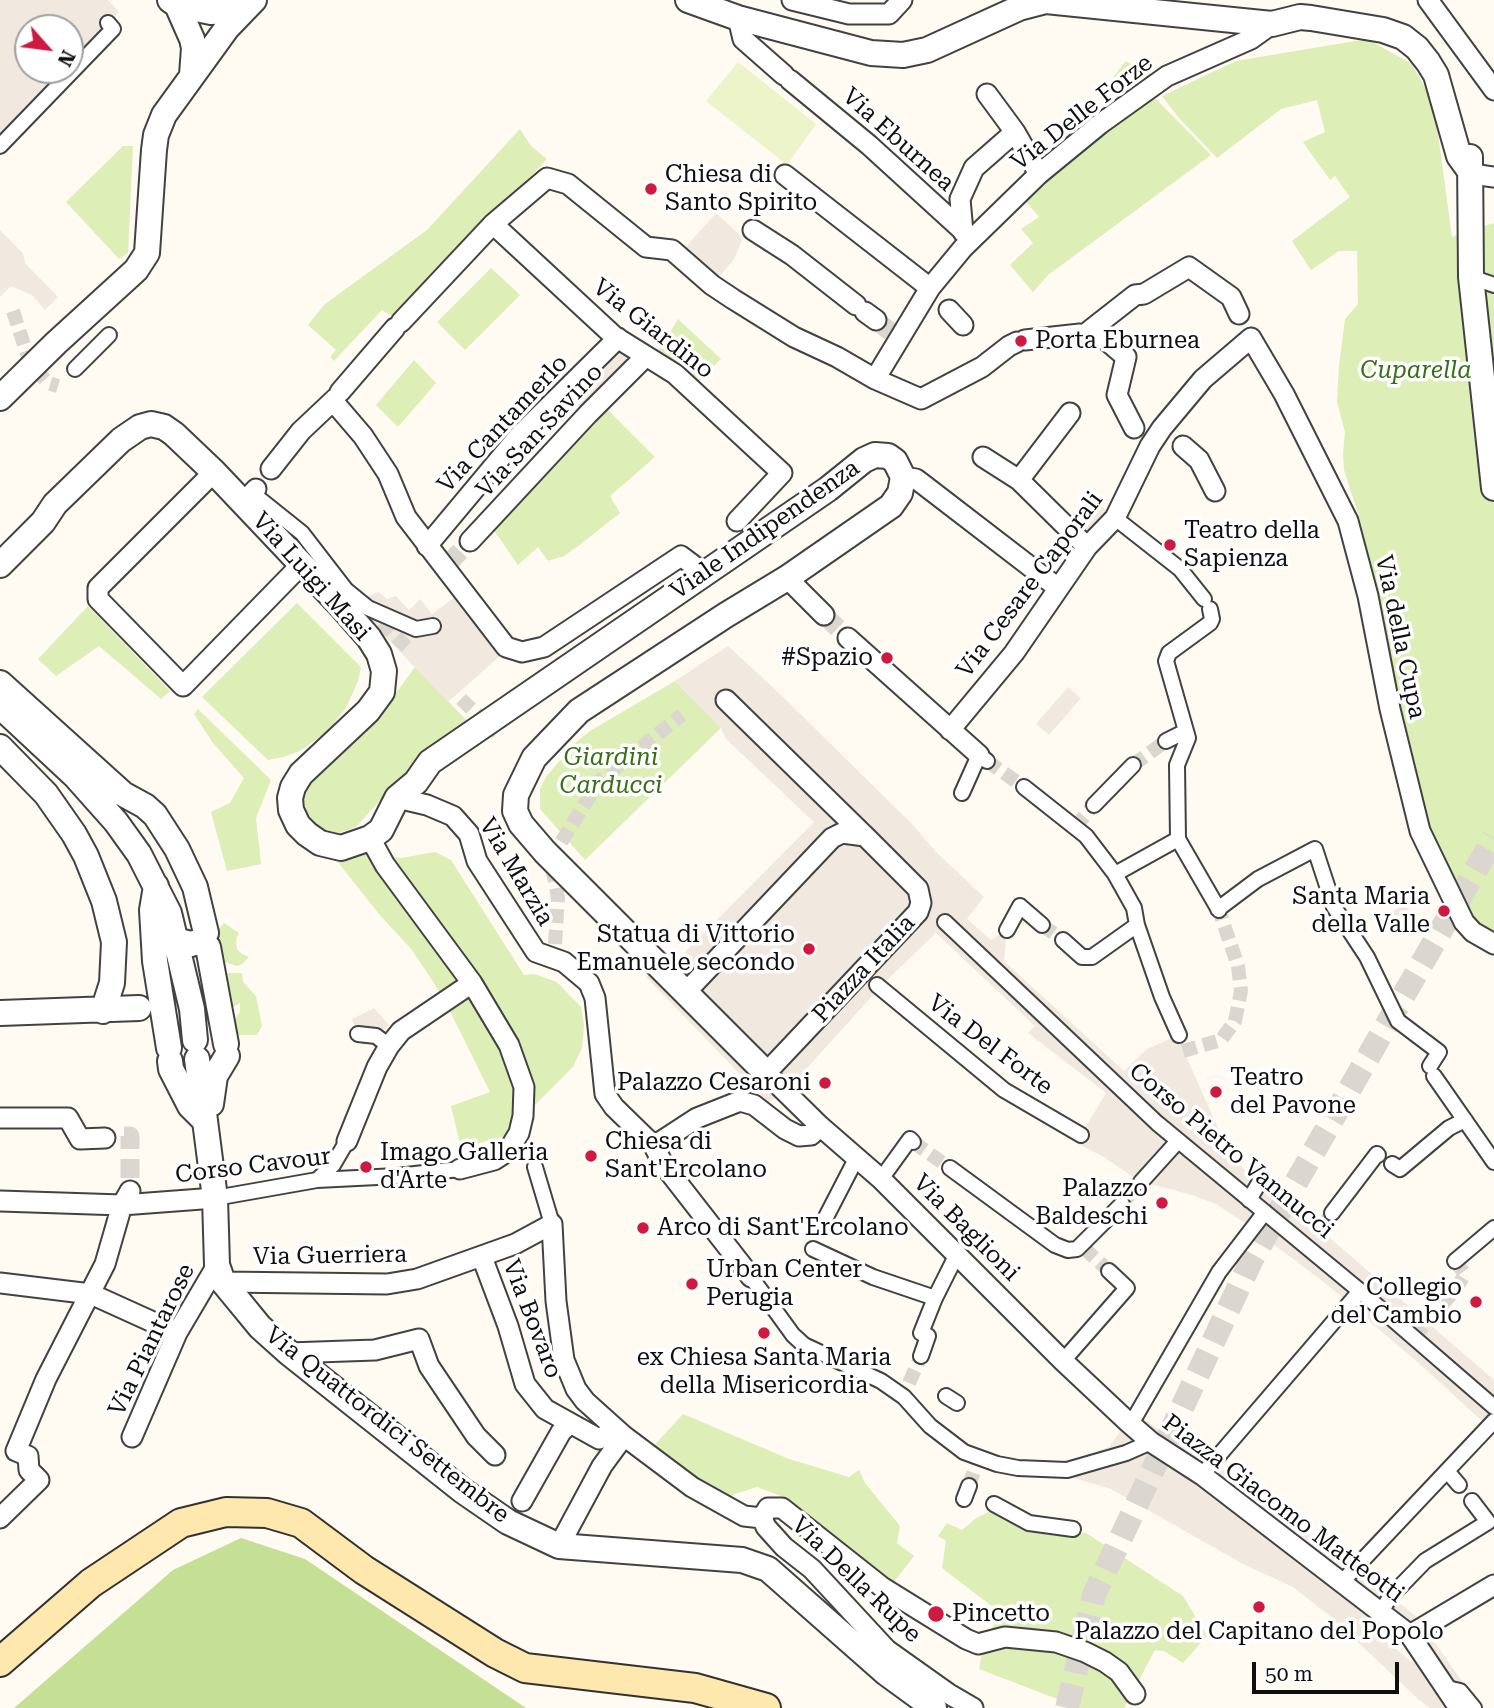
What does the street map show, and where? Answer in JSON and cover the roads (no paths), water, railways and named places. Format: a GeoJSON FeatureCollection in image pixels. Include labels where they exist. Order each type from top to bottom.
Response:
{"type":"FeatureCollection","features":[{"type":"Feature","properties":{"kind":"main road"},"geometry":{"type":"LineString","coordinates":[[0,1662],[91,1583],[181,1523],[226,1512],[267,1513],[301,1523],[364,1570],[495,1653],[525,1668],[695,1688],[766,1708]]}},
{"type":"Feature","properties":{"kind":"main road"},"geometry":{"type":"LineString","coordinates":[[695,1688],[722,1708]]}},
{"type":"Feature","properties":{"kind":"street"},"geometry":{"type":"LineString","coordinates":[[688,0],[738,18],[871,52],[903,55],[928,50],[1019,8],[1046,1],[1204,9],[1272,24],[1311,18],[1338,9],[1360,10],[1409,24],[1427,35],[1442,53],[1454,75],[1469,142],[1483,176],[1483,281],[1494,488]]}},
{"type":"Feature","properties":{"kind":"street"},"geometry":{"type":"LineString","coordinates":[[792,0],[849,15],[888,14],[902,0]]}},
{"type":"Feature","properties":{"kind":"street"},"geometry":{"type":"LineString","coordinates":[[1428,0],[1494,90]]}},
{"type":"Feature","properties":{"kind":"street"},"geometry":{"type":"LineString","coordinates":[[174,3],[211,12],[250,4]]}},
{"type":"Feature","properties":{"kind":"street"},"geometry":{"type":"LineString","coordinates":[[174,3],[188,28],[194,48],[192,75]]}},
{"type":"Feature","properties":{"kind":"street"},"geometry":{"type":"LineString","coordinates":[[0,398],[56,342],[136,270],[147,253],[154,150],[156,135],[164,115],[192,75],[250,4]]}},
{"type":"Feature","properties":{"kind":"street","name":"Via Eburnea"},"geometry":{"type":"LineString","coordinates":[[738,18],[743,39],[859,136],[967,235]]}},
{"type":"Feature","properties":{"kind":"street"},"geometry":{"type":"LineString","coordinates":[[0,146],[114,29],[108,23]]}},
{"type":"Feature","properties":{"kind":"street","name":"Via Delle Forze"},"geometry":{"type":"LineString","coordinates":[[875,379],[897,337],[967,235],[1100,124],[1167,76],[1251,39],[1272,24]]}},
{"type":"Feature","properties":{"kind":"street"},"geometry":{"type":"LineString","coordinates":[[987,94],[1015,132],[1040,174]]}},
{"type":"Feature","properties":{"kind":"street"},"geometry":{"type":"LineString","coordinates":[[967,235],[960,199],[974,168],[1015,132]]}},
{"type":"Feature","properties":{"kind":"street"},"geometry":{"type":"LineString","coordinates":[[785,175],[931,291]]}},
{"type":"Feature","properties":{"kind":"street"},"geometry":{"type":"LineString","coordinates":[[271,469],[301,431],[336,397],[398,325],[493,224],[547,178],[568,184],[646,247],[672,250],[712,285],[794,337],[875,379],[921,399],[982,367],[1009,346],[1021,341],[1087,332],[1135,295],[1144,294],[1189,267],[1231,297],[1239,314]]}},
{"type":"Feature","properties":{"kind":"street","name":"Via Giardino"},"geometry":{"type":"LineString","coordinates":[[493,224],[618,338],[675,374],[782,473],[737,521]]}},
{"type":"Feature","properties":{"kind":"street"},"geometry":{"type":"LineString","coordinates":[[753,230],[792,255],[866,312]]}},
{"type":"Feature","properties":{"kind":"street"},"geometry":{"type":"LineString","coordinates":[[949,310],[963,325]]}},
{"type":"Feature","properties":{"kind":"street"},"geometry":{"type":"LineString","coordinates":[[1087,332],[1126,357],[1117,395],[1131,424]]}},
{"type":"Feature","properties":{"kind":"street"},"geometry":{"type":"LineString","coordinates":[[75,369],[109,335]]}},
{"type":"Feature","properties":{"kind":"street","name":"Via Cantamerlo"},"geometry":{"type":"LineString","coordinates":[[427,546],[518,437],[618,338]]}},
{"type":"Feature","properties":{"kind":"street","name":"Via Cesare Caporali"},"geometry":{"type":"LineString","coordinates":[[950,730],[1014,653],[1087,547],[1115,518],[1148,445],[1203,379],[1251,338]]}},
{"type":"Feature","properties":{"kind":"street","name":"Via della Cupa"},"geometry":{"type":"LineString","coordinates":[[1251,338],[1284,394],[1348,522],[1368,596],[1390,709],[1420,831],[1464,922],[1473,932],[1494,944]]}},
{"type":"Feature","properties":{"kind":"street","name":"Via San Savino"},"geometry":{"type":"LineString","coordinates":[[470,541],[587,414],[646,356]]}},
{"type":"Feature","properties":{"kind":"street"},"geometry":{"type":"LineString","coordinates":[[336,397],[382,465],[406,517],[506,648],[522,652],[544,647],[698,545]]}},
{"type":"Feature","properties":{"kind":"street"},"geometry":{"type":"LineString","coordinates":[[1018,480],[1070,413]]}},
{"type":"Feature","properties":{"kind":"street","name":"Via Luigi Masi"},"geometry":{"type":"LineString","coordinates":[[0,565],[43,522],[55,504],[121,440],[140,427],[151,424],[164,427],[174,434],[215,472],[250,495],[302,565],[369,638],[379,654],[384,671],[382,692],[368,711],[301,774],[290,798],[291,810],[298,825],[320,843],[341,848],[370,838]]}},
{"type":"Feature","properties":{"kind":"street"},"geometry":{"type":"LineString","coordinates":[[1183,446],[1199,460],[1214,491]]}},
{"type":"Feature","properties":{"kind":"street","name":"Viale Indipendenza"},"geometry":{"type":"LineString","coordinates":[[370,838],[381,830],[397,798],[416,782],[430,762],[874,455],[888,456],[895,461],[903,477],[900,493],[891,506],[787,578],[579,711],[534,758],[516,794],[515,811],[521,824],[545,852],[685,993]]}},
{"type":"Feature","properties":{"kind":"street"},"geometry":{"type":"LineString","coordinates":[[983,457],[1018,480],[1087,547]]}},
{"type":"Feature","properties":{"kind":"street"},"geometry":{"type":"LineString","coordinates":[[215,472],[99,588],[98,599],[183,686],[302,565]]}},
{"type":"Feature","properties":{"kind":"street"},"geometry":{"type":"LineString","coordinates":[[903,477],[924,485],[1058,588]]}},
{"type":"Feature","properties":{"kind":"street"},"geometry":{"type":"LineString","coordinates":[[250,495],[302,533],[346,590],[368,608],[416,629],[433,626]]}},
{"type":"Feature","properties":{"kind":"street","name":"Via Luigi Masi"},"geometry":{"type":"LineString","coordinates":[[0,545],[36,514],[55,504]]}},
{"type":"Feature","properties":{"kind":"street"},"geometry":{"type":"LineString","coordinates":[[1115,518],[1180,569],[1207,604],[1212,619],[1168,653],[1166,662],[1188,738],[1177,765],[1178,839],[1219,909],[1258,879],[1315,849],[1334,907],[1367,957],[1398,1021],[1439,1052],[1432,1071],[1494,1161]]}},
{"type":"Feature","properties":{"kind":"street"},"geometry":{"type":"LineString","coordinates":[[681,556],[705,574]]}},
{"type":"Feature","properties":{"kind":"street"},"geometry":{"type":"LineString","coordinates":[[787,578],[824,615]]}},
{"type":"Feature","properties":{"kind":"street"},"geometry":{"type":"LineString","coordinates":[[848,638],[983,758],[962,793]]}},
{"type":"Feature","properties":{"kind":"street"},"geometry":{"type":"LineString","coordinates":[[0,683],[123,794],[168,862],[182,897],[189,937],[192,1009],[215,1198],[220,1273]]}},
{"type":"Feature","properties":{"kind":"street","name":"Piazza Italia"},"geometry":{"type":"LineString","coordinates":[[726,701],[918,889],[921,903],[918,912],[766,1073]]}},
{"type":"Feature","properties":{"kind":"street"},"geometry":{"type":"LineString","coordinates":[[0,706],[75,776],[116,822],[139,854],[169,913],[189,937],[208,947],[227,1050],[215,1076],[211,1104],[205,1120]]}},
{"type":"Feature","properties":{"kind":"street"},"geometry":{"type":"LineString","coordinates":[[1166,741],[1186,731]]}},
{"type":"Feature","properties":{"kind":"street"},"geometry":{"type":"LineString","coordinates":[[0,747],[46,794],[74,834],[104,901],[114,942],[112,983],[103,1011]]}},
{"type":"Feature","properties":{"kind":"street"},"geometry":{"type":"LineString","coordinates":[[1094,805],[1133,765]]}},
{"type":"Feature","properties":{"kind":"street"},"geometry":{"type":"LineString","coordinates":[[1024,788],[1086,836],[1115,874],[1134,908],[1137,925],[1162,997],[1179,1035]]}},
{"type":"Feature","properties":{"kind":"street","name":"Via Marzia"},"geometry":{"type":"LineString","coordinates":[[397,798],[427,805],[453,816],[469,834],[477,861],[536,952],[564,962],[589,983],[595,998],[605,1094],[614,1107],[654,1146],[663,1164],[751,1277]]}},
{"type":"Feature","properties":{"kind":"street"},"geometry":{"type":"LineString","coordinates":[[766,1073],[685,993],[832,838],[842,833],[864,836]]}},
{"type":"Feature","properties":{"kind":"street"},"geometry":{"type":"LineString","coordinates":[[317,1180],[333,1165],[347,1141],[377,1067],[389,1046],[401,1031],[472,983],[385,865],[370,838]]}},
{"type":"Feature","properties":{"kind":"street"},"geometry":{"type":"LineString","coordinates":[[1115,874],[1178,839]]}},
{"type":"Feature","properties":{"kind":"street"},"geometry":{"type":"LineString","coordinates":[[156,886],[152,910],[155,961],[171,1069],[190,1106],[205,1120]]}},
{"type":"Feature","properties":{"kind":"street"},"geometry":{"type":"LineString","coordinates":[[1007,930],[1020,906],[1042,925]]}},
{"type":"Feature","properties":{"kind":"street","name":"Corso Pietro Vannucci"},"geometry":{"type":"LineString","coordinates":[[945,922],[1178,1141],[1492,1403]]}},
{"type":"Feature","properties":{"kind":"street"},"geometry":{"type":"LineString","coordinates":[[1063,940],[1082,957],[1092,957],[1137,925]]}},
{"type":"Feature","properties":{"kind":"street","name":"Corso Cavour"},"geometry":{"type":"LineString","coordinates":[[0,1201],[215,1198],[317,1180],[397,1176],[460,1169],[494,1160],[508,1151],[519,1133],[524,1087],[509,1045],[472,983]]}},
{"type":"Feature","properties":{"kind":"street","name":"Via Del Forte"},"geometry":{"type":"LineString","coordinates":[[877,985],[1004,1090],[1081,1135]]}},
{"type":"Feature","properties":{"kind":"street"},"geometry":{"type":"LineString","coordinates":[[0,1013],[139,1008]]}},
{"type":"Feature","properties":{"kind":"street"},"geometry":{"type":"LineString","coordinates":[[358,1034],[376,1036],[389,1046]]}},
{"type":"Feature","properties":{"kind":"street","name":"Via Baglioni"},"geometry":{"type":"LineString","coordinates":[[766,1073],[820,1126],[881,1179],[1129,1423]]}},
{"type":"Feature","properties":{"kind":"street"},"geometry":{"type":"LineString","coordinates":[[654,1146],[697,1118],[740,1101],[754,1105],[785,1129],[799,1136],[811,1135],[820,1126]]}},
{"type":"Feature","properties":{"kind":"street"},"geometry":{"type":"LineString","coordinates":[[0,1118],[68,1118],[80,1139],[114,1137]]}},
{"type":"Feature","properties":{"kind":"street"},"geometry":{"type":"LineString","coordinates":[[1392,1164],[1400,1169],[1449,1128],[1465,1120]]}},
{"type":"Feature","properties":{"kind":"street"},"geometry":{"type":"LineString","coordinates":[[881,1179],[910,1139],[913,1142]]}},
{"type":"Feature","properties":{"kind":"street"},"geometry":{"type":"LineString","coordinates":[[1141,1182],[1178,1141]]}},
{"type":"Feature","properties":{"kind":"street"},"geometry":{"type":"LineString","coordinates":[[1332,1213],[1378,1155]]}},
{"type":"Feature","properties":{"kind":"street"},"geometry":{"type":"LineString","coordinates":[[825,1219],[857,1157]]}},
{"type":"Feature","properties":{"kind":"street"},"geometry":{"type":"LineString","coordinates":[[535,1167],[552,1224],[556,1301],[564,1360],[576,1389],[620,1433],[692,1487],[744,1516],[762,1518]]}},
{"type":"Feature","properties":{"kind":"street"},"geometry":{"type":"LineString","coordinates":[[950,1168],[1055,1245],[1068,1250],[1082,1247],[1122,1205]]}},
{"type":"Feature","properties":{"kind":"street"},"geometry":{"type":"LineString","coordinates":[[1249,1200],[1259,1183]]}},
{"type":"Feature","properties":{"kind":"street"},"geometry":{"type":"LineString","coordinates":[[0,1518],[39,1480],[29,1470],[28,1456],[16,1451],[46,1379],[105,1264],[126,1198]]}},
{"type":"Feature","properties":{"kind":"street"},"geometry":{"type":"LineString","coordinates":[[1129,1423],[1219,1272],[1265,1212]]}},
{"type":"Feature","properties":{"kind":"street","name":"Via Guerriera"},"geometry":{"type":"LineString","coordinates":[[220,1273],[387,1284],[417,1279],[482,1257],[515,1244],[552,1224]]}},
{"type":"Feature","properties":{"kind":"street"},"geometry":{"type":"LineString","coordinates":[[1455,1261],[1494,1228]]}},
{"type":"Feature","properties":{"kind":"street"},"geometry":{"type":"LineString","coordinates":[[813,1249],[873,1277],[935,1298]]}},
{"type":"Feature","properties":{"kind":"street"},"geometry":{"type":"LineString","coordinates":[[920,1356],[928,1336],[921,1332],[957,1254]]}},
{"type":"Feature","properties":{"kind":"street","name":"Via Bovaro"},"geometry":{"type":"LineString","coordinates":[[482,1257],[508,1326],[525,1384],[545,1409],[598,1439],[620,1433]]}},
{"type":"Feature","properties":{"kind":"street"},"geometry":{"type":"LineString","coordinates":[[1063,1361],[1127,1288],[1109,1271]]}},
{"type":"Feature","properties":{"kind":"street","name":"Via Piantarose"},"geometry":{"type":"LineString","coordinates":[[132,1437],[177,1333],[220,1273]]}},
{"type":"Feature","properties":{"kind":"street","name":"Via Quattordici Settembre"},"geometry":{"type":"LineString","coordinates":[[220,1273],[260,1327],[289,1353],[463,1492],[508,1522],[559,1546],[742,1560],[768,1569],[886,1673],[934,1708]]}},
{"type":"Feature","properties":{"kind":"street"},"geometry":{"type":"LineString","coordinates":[[751,1277],[793,1335],[804,1345],[881,1381],[904,1397],[930,1426],[978,1461],[1018,1468],[1067,1470],[1126,1453],[1151,1442]]}},
{"type":"Feature","properties":{"kind":"street"},"geometry":{"type":"LineString","coordinates":[[0,1283],[91,1294],[177,1333]]}},
{"type":"Feature","properties":{"kind":"street"},"geometry":{"type":"LineString","coordinates":[[1202,1475],[1360,1291]]}},
{"type":"Feature","properties":{"kind":"street"},"geometry":{"type":"LineString","coordinates":[[289,1353],[375,1349],[419,1339],[429,1366],[476,1436],[495,1455]]}},
{"type":"Feature","properties":{"kind":"street"},"geometry":{"type":"LineString","coordinates":[[1342,1582],[1494,1421]]}},
{"type":"Feature","properties":{"kind":"street"},"geometry":{"type":"LineString","coordinates":[[522,1501],[561,1432],[570,1423]]}},
{"type":"Feature","properties":{"kind":"street","name":"Piazza Giacomo Matteotti"},"geometry":{"type":"LineString","coordinates":[[1129,1423],[1151,1442],[1202,1475],[1410,1635],[1458,1708]]}},
{"type":"Feature","properties":{"kind":"street"},"geometry":{"type":"LineString","coordinates":[[559,1546],[620,1433]]}},
{"type":"Feature","properties":{"kind":"street"},"geometry":{"type":"LineString","coordinates":[[1447,1471],[1459,1485]]}},
{"type":"Feature","properties":{"kind":"street"},"geometry":{"type":"LineString","coordinates":[[1381,1612],[1390,1597],[1426,1561],[1488,1522],[1472,1501]]}},
{"type":"Feature","properties":{"kind":"street"},"geometry":{"type":"LineString","coordinates":[[994,1504],[1029,1523],[1073,1529]]}},
{"type":"Feature","properties":{"kind":"street","name":"Via Della Rupe"},"geometry":{"type":"LineString","coordinates":[[973,1708],[887,1650],[812,1569],[784,1547],[766,1527],[762,1518],[768,1508],[782,1508],[882,1587],[966,1639],[978,1644],[1005,1637],[1026,1637],[1075,1648],[1119,1672],[1135,1694]]}},
{"type":"Feature","properties":{"kind":"street"},"geometry":{"type":"LineString","coordinates":[[1410,1635],[1494,1585]]}},
{"type":"Feature","properties":{"kind":"street"},"geometry":{"type":"LineString","coordinates":[[1447,1688],[1460,1690],[1474,1708]]}},
{"type":"Feature","properties":{"kind":"tunnel"},"geometry":{"type":"LineString","coordinates":[[13,311],[30,363],[48,383],[58,386]]}},
{"type":"Feature","properties":{"kind":"tunnel"},"geometry":{"type":"LineString","coordinates":[[876,320],[893,334]]}},
{"type":"Feature","properties":{"kind":"tunnel"},"geometry":{"type":"LineString","coordinates":[[447,565],[470,541]]}},
{"type":"Feature","properties":{"kind":"tunnel"},"geometry":{"type":"LineString","coordinates":[[366,608],[408,648]]}},
{"type":"Feature","properties":{"kind":"tunnel"},"geometry":{"type":"LineString","coordinates":[[824,615],[848,638]]}},
{"type":"Feature","properties":{"kind":"tunnel"},"geometry":{"type":"LineString","coordinates":[[461,699],[497,733]]}},
{"type":"Feature","properties":{"kind":"tunnel"},"geometry":{"type":"LineString","coordinates":[[555,944],[558,898],[552,867],[555,852],[599,781],[682,715]]}},
{"type":"Feature","properties":{"kind":"tunnel"},"geometry":{"type":"LineString","coordinates":[[1133,765],[1166,741]]}},
{"type":"Feature","properties":{"kind":"tunnel"},"geometry":{"type":"LineString","coordinates":[[987,761],[1024,787]]}},
{"type":"Feature","properties":{"kind":"tunnel"},"geometry":{"type":"LineString","coordinates":[[577,790],[582,786]]}},
{"type":"Feature","properties":{"kind":"tunnel"},"geometry":{"type":"LineString","coordinates":[[1075,827],[1094,805]]}},
{"type":"Feature","properties":{"kind":"tunnel"},"geometry":{"type":"LineString","coordinates":[[1067,1708],[1094,1595],[1252,1259],[1494,838]]}},
{"type":"Feature","properties":{"kind":"tunnel"},"geometry":{"type":"LineString","coordinates":[[1183,1051],[1221,1040],[1235,1021],[1241,991],[1238,966],[1219,910]]}},
{"type":"Feature","properties":{"kind":"tunnel"},"geometry":{"type":"LineString","coordinates":[[1042,925],[1063,940]]}},
{"type":"Feature","properties":{"kind":"tunnel"},"geometry":{"type":"LineString","coordinates":[[124,1136],[130,1136],[130,1191]]}},
{"type":"Feature","properties":{"kind":"tunnel"},"geometry":{"type":"LineString","coordinates":[[913,1142],[950,1168]]}},
{"type":"Feature","properties":{"kind":"tunnel"},"geometry":{"type":"LineString","coordinates":[[1122,1204],[1141,1182]]}},
{"type":"Feature","properties":{"kind":"tunnel"},"geometry":{"type":"LineString","coordinates":[[1320,1229],[1332,1213]]}},
{"type":"Feature","properties":{"kind":"tunnel"},"geometry":{"type":"LineString","coordinates":[[1084,1248],[1109,1271]]}},
{"type":"Feature","properties":{"kind":"tunnel"},"geometry":{"type":"LineString","coordinates":[[1414,1337],[1455,1290],[1465,1274],[1455,1261]]}},
{"type":"Feature","properties":{"kind":"tunnel"},"geometry":{"type":"LineString","coordinates":[[909,1383],[921,1356]]}},
{"type":"Feature","properties":{"kind":"tunnel"},"geometry":{"type":"LineString","coordinates":[[969,1486],[976,1465]]}},
{"type":"Feature","properties":{"kind":"place","name":"Chiesa di Santo Spirito"},"geometry":{"type":"Point","coordinates":[651,189]}},
{"type":"Feature","properties":{"kind":"place","name":"Porta Eburnea"},"geometry":{"type":"Point","coordinates":[1021,341]}},
{"type":"Feature","properties":{"kind":"place","name":"Teatro della Sapienza"},"geometry":{"type":"Point","coordinates":[1170,545]}},
{"type":"Feature","properties":{"kind":"place","name":"#Spazio"},"geometry":{"type":"Point","coordinates":[887,658]}},
{"type":"Feature","properties":{"kind":"place","name":"Santa Maria della Valle"},"geometry":{"type":"Point","coordinates":[1444,911]}},
{"type":"Feature","properties":{"kind":"place","name":"Statua di Vittorio Emanuele secondo"},"geometry":{"type":"Point","coordinates":[809,949]}},
{"type":"Feature","properties":{"kind":"place","name":"Palazzo Cesaroni"},"geometry":{"type":"Point","coordinates":[825,1083]}},
{"type":"Feature","properties":{"kind":"place","name":"Teatro del Pavone"},"geometry":{"type":"Point","coordinates":[1216,1092]}},
{"type":"Feature","properties":{"kind":"place","name":"Chiesa di Sant'Ercolano"},"geometry":{"type":"Point","coordinates":[591,1156]}},
{"type":"Feature","properties":{"kind":"place","name":"Imago Galleria d'Arte"},"geometry":{"type":"Point","coordinates":[366,1167]}},
{"type":"Feature","properties":{"kind":"place","name":"Palazzo Baldeschi"},"geometry":{"type":"Point","coordinates":[1162,1203]}},
{"type":"Feature","properties":{"kind":"place","name":"Arco di Sant'Ercolano"},"geometry":{"type":"Point","coordinates":[643,1228]}},
{"type":"Feature","properties":{"kind":"place","name":"Urban Center Perugia"},"geometry":{"type":"Point","coordinates":[692,1284]}},
{"type":"Feature","properties":{"kind":"place","name":"Collegio del Cambio"},"geometry":{"type":"Point","coordinates":[1476,1302]}},
{"type":"Feature","properties":{"kind":"place","name":"ex Chiesa Santa Maria della Misericordia"},"geometry":{"type":"Point","coordinates":[764,1333]}},
{"type":"Feature","properties":{"kind":"place","name":"Palazzo del Capitano del Popolo"},"geometry":{"type":"Point","coordinates":[1259,1607]}},
{"type":"Feature","properties":{"kind":"place","name":"Pincetto"},"geometry":{"type":"Point","coordinates":[936,1614]}},
{"type":"Feature","properties":{"kind":"park label","name":"Cuparella"},"geometry":{"type":"Point","coordinates":[1416,371]}},
{"type":"Feature","properties":{"kind":"park label","name":"Giardini Carducci"},"geometry":{"type":"Point","coordinates":[611,772]}}]}
